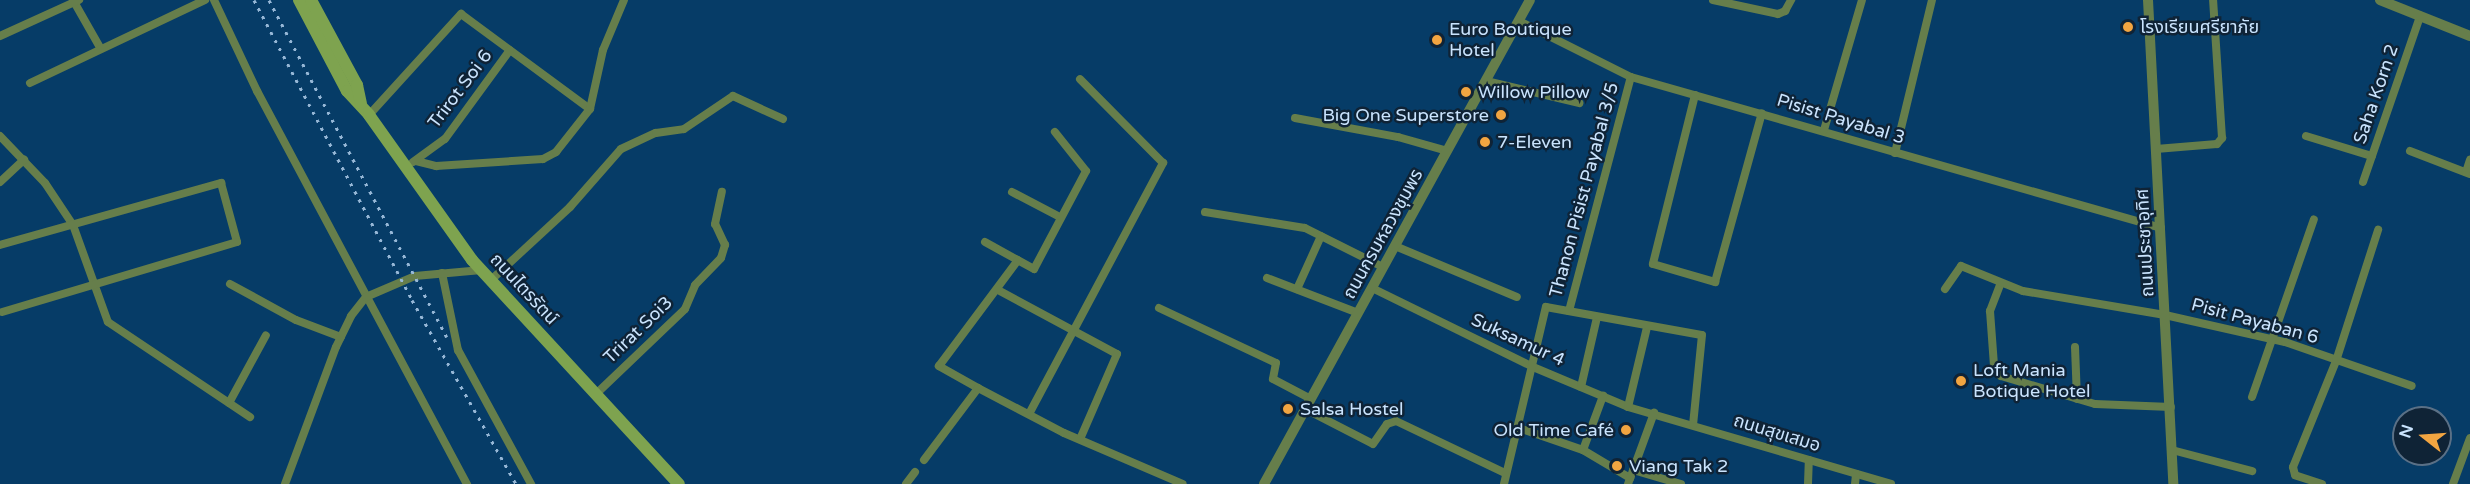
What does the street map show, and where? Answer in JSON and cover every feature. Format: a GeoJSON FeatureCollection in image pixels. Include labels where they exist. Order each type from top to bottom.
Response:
{"type":"FeatureCollection","features":[{"type":"Feature","properties":{"kind":"main road"},"geometry":{"type":"LineString","coordinates":[[299,0],[346,91],[361,104]]}},
{"type":"Feature","properties":{"kind":"main road"},"geometry":{"type":"LineString","coordinates":[[311,0],[357,85],[361,104]]}},
{"type":"Feature","properties":{"kind":"main road","name":"ถนนไตรรัตน์"},"geometry":{"type":"LineString","coordinates":[[361,104],[411,166],[472,260],[679,484]]}},
{"type":"Feature","properties":{"kind":"street"},"geometry":{"type":"LineString","coordinates":[[30,83],[205,0]]}},
{"type":"Feature","properties":{"kind":"street"},"geometry":{"type":"LineString","coordinates":[[214,0],[366,297],[467,484]]}},
{"type":"Feature","properties":{"kind":"street"},"geometry":{"type":"LineString","coordinates":[[411,166],[543,159],[556,152],[590,109],[603,50],[624,0]]}},
{"type":"Feature","properties":{"kind":"street","name":"ถนนกรมหลวงชุมพร"},"geometry":{"type":"LineString","coordinates":[[1264,484],[1530,0]]}},
{"type":"Feature","properties":{"kind":"street"},"geometry":{"type":"LineString","coordinates":[[1713,0],[1778,14],[1785,11],[1791,0]]}},
{"type":"Feature","properties":{"kind":"street"},"geometry":{"type":"LineString","coordinates":[[1756,10],[1758,0]]}},
{"type":"Feature","properties":{"kind":"street"},"geometry":{"type":"LineString","coordinates":[[1824,129],[1862,0]]}},
{"type":"Feature","properties":{"kind":"street"},"geometry":{"type":"LineString","coordinates":[[1895,153],[1932,0]]}},
{"type":"Feature","properties":{"kind":"street","name":"ถนนประชาอุทิศ"},"geometry":{"type":"LineString","coordinates":[[2148,0],[2174,484]]}},
{"type":"Feature","properties":{"kind":"street"},"geometry":{"type":"LineString","coordinates":[[2156,149],[2217,144],[2222,138],[2213,0]]}},
{"type":"Feature","properties":{"kind":"street"},"geometry":{"type":"LineString","coordinates":[[0,36],[76,1],[101,49]]}},
{"type":"Feature","properties":{"kind":"street"},"geometry":{"type":"LineString","coordinates":[[2385,1],[2470,36]]}},
{"type":"Feature","properties":{"kind":"street"},"geometry":{"type":"LineString","coordinates":[[369,115],[456,16],[465,16],[590,109]]}},
{"type":"Feature","properties":{"kind":"street","name":"Saha Korn 2"},"geometry":{"type":"LineString","coordinates":[[2363,182],[2420,16]]}},
{"type":"Feature","properties":{"kind":"street","name":"Pisist Payabal 3"},"geometry":{"type":"LineString","coordinates":[[1519,21],[1631,77],[1824,129],[1895,153],[2161,228]]}},
{"type":"Feature","properties":{"kind":"street","name":"Trirot Soi 6"},"geometry":{"type":"LineString","coordinates":[[411,166],[445,139],[510,50]]}},
{"type":"Feature","properties":{"kind":"street","name":"Thanon Pisist Payabal 3/5"},"geometry":{"type":"LineString","coordinates":[[1569,311],[1631,77]]}},
{"type":"Feature","properties":{"kind":"street"},"geometry":{"type":"LineString","coordinates":[[1029,414],[1076,332],[1163,163],[1080,79]]}},
{"type":"Feature","properties":{"kind":"street"},"geometry":{"type":"LineString","coordinates":[[1486,81],[1579,103]]}},
{"type":"Feature","properties":{"kind":"street"},"geometry":{"type":"LineString","coordinates":[[1695,95],[1653,264],[1715,282],[1762,113]]}},
{"type":"Feature","properties":{"kind":"street"},"geometry":{"type":"LineString","coordinates":[[491,280],[570,207],[621,149],[656,132],[684,129],[733,96],[783,118]]}},
{"type":"Feature","properties":{"kind":"street"},"geometry":{"type":"LineString","coordinates":[[1295,118],[1398,137],[1447,151]]}},
{"type":"Feature","properties":{"kind":"street"},"geometry":{"type":"LineString","coordinates":[[985,242],[1034,268],[1086,171],[1055,132]]}},
{"type":"Feature","properties":{"kind":"street"},"geometry":{"type":"LineString","coordinates":[[0,136],[24,160],[73,225],[93,286],[108,322],[250,417]]}},
{"type":"Feature","properties":{"kind":"street"},"geometry":{"type":"LineString","coordinates":[[2306,136],[2372,156]]}},
{"type":"Feature","properties":{"kind":"street"},"geometry":{"type":"LineString","coordinates":[[2410,151],[2468,173],[2470,160]]}},
{"type":"Feature","properties":{"kind":"street"},"geometry":{"type":"LineString","coordinates":[[0,182],[24,160]]}},
{"type":"Feature","properties":{"kind":"street"},"geometry":{"type":"LineString","coordinates":[[0,245],[221,183],[237,242],[2,312]]}},
{"type":"Feature","properties":{"kind":"street","name":"Trirat Soi3"},"geometry":{"type":"LineString","coordinates":[[597,394],[685,309],[695,285],[721,258],[725,245],[715,224],[722,192]]}},
{"type":"Feature","properties":{"kind":"street"},"geometry":{"type":"LineString","coordinates":[[1012,192],[1060,217]]}},
{"type":"Feature","properties":{"kind":"street"},"geometry":{"type":"LineString","coordinates":[[1205,212],[1280,222],[1321,236],[1383,267]]}},
{"type":"Feature","properties":{"kind":"street"},"geometry":{"type":"LineString","coordinates":[[2252,397],[2314,219]]}},
{"type":"Feature","properties":{"kind":"street"},"geometry":{"type":"LineString","coordinates":[[2322,484],[2295,475],[2293,467],[2336,361],[2378,230]]}},
{"type":"Feature","properties":{"kind":"street"},"geometry":{"type":"LineString","coordinates":[[1297,289],[1321,236]]}},
{"type":"Feature","properties":{"kind":"street"},"geometry":{"type":"LineString","coordinates":[[1395,246],[1517,297]]}},
{"type":"Feature","properties":{"kind":"street"},"geometry":{"type":"LineString","coordinates":[[1018,261],[939,366],[1080,440],[1183,484]]}},
{"type":"Feature","properties":{"kind":"street","name":"Pisit Payaban 6"},"geometry":{"type":"LineString","coordinates":[[1945,289],[1961,266],[2000,285],[2093,304],[2165,315],[2272,339],[2412,386]]}},
{"type":"Feature","properties":{"kind":"street"},"geometry":{"type":"LineString","coordinates":[[285,484],[341,337],[366,297],[393,282],[442,273],[482,270]]}},
{"type":"Feature","properties":{"kind":"street"},"geometry":{"type":"LineString","coordinates":[[442,273],[458,350],[531,484]]}},
{"type":"Feature","properties":{"kind":"street"},"geometry":{"type":"LineString","coordinates":[[1267,278],[1358,314]]}},
{"type":"Feature","properties":{"kind":"street"},"geometry":{"type":"LineString","coordinates":[[230,284],[276,311],[341,337]]}},
{"type":"Feature","properties":{"kind":"street"},"geometry":{"type":"LineString","coordinates":[[2000,285],[1990,311],[1994,365],[2001,376],[2095,404],[2171,407]]}},
{"type":"Feature","properties":{"kind":"street","name":"Suksamur 4"},"geometry":{"type":"LineString","coordinates":[[1372,288],[1533,367],[1628,406],[1654,414]]}},
{"type":"Feature","properties":{"kind":"street"},"geometry":{"type":"LineString","coordinates":[[998,290],[1117,354],[1118,360],[1080,440]]}},
{"type":"Feature","properties":{"kind":"street"},"geometry":{"type":"LineString","coordinates":[[1504,484],[1546,307],[1647,327],[1702,335],[1693,425]]}},
{"type":"Feature","properties":{"kind":"street"},"geometry":{"type":"LineString","coordinates":[[1159,308],[1276,363],[1273,379],[1311,399]]}},
{"type":"Feature","properties":{"kind":"street"},"geometry":{"type":"LineString","coordinates":[[1581,387],[1597,317]]}},
{"type":"Feature","properties":{"kind":"street"},"geometry":{"type":"LineString","coordinates":[[1628,406],[1647,327]]}},
{"type":"Feature","properties":{"kind":"street"},"geometry":{"type":"LineString","coordinates":[[230,403],[266,335]]}},
{"type":"Feature","properties":{"kind":"street"},"geometry":{"type":"LineString","coordinates":[[2074,347],[2077,399]]}},
{"type":"Feature","properties":{"kind":"street"},"geometry":{"type":"LineString","coordinates":[[924,460],[978,388]]}},
{"type":"Feature","properties":{"kind":"street"},"geometry":{"type":"LineString","coordinates":[[1583,450],[1603,396]]}},
{"type":"Feature","properties":{"kind":"street"},"geometry":{"type":"LineString","coordinates":[[1305,409],[1373,444],[1387,424],[1395,422],[1505,473]]}},
{"type":"Feature","properties":{"kind":"street"},"geometry":{"type":"LineString","coordinates":[[1630,477],[1654,414]]}},
{"type":"Feature","properties":{"kind":"street","name":"ถนนสุขเสมอ"},"geometry":{"type":"LineString","coordinates":[[1654,414],[1891,484]]}},
{"type":"Feature","properties":{"kind":"street"},"geometry":{"type":"LineString","coordinates":[[1519,428],[1583,450],[1630,477],[1681,484]]}},
{"type":"Feature","properties":{"kind":"street"},"geometry":{"type":"LineString","coordinates":[[2453,484],[2470,438]]}},
{"type":"Feature","properties":{"kind":"street"},"geometry":{"type":"LineString","coordinates":[[2172,450],[2252,471]]}},
{"type":"Feature","properties":{"kind":"street"},"geometry":{"type":"LineString","coordinates":[[1808,484],[1809,460]]}},
{"type":"Feature","properties":{"kind":"street"},"geometry":{"type":"LineString","coordinates":[[906,484],[915,472]]}},
{"type":"Feature","properties":{"kind":"street"},"geometry":{"type":"LineString","coordinates":[[1855,484],[1856,474]]}},
{"type":"Feature","properties":{"kind":"railway"},"geometry":{"type":"LineString","coordinates":[[254,0],[412,300],[516,484]]}},
{"type":"Feature","properties":{"kind":"railway"},"geometry":{"type":"LineString","coordinates":[[269,0],[447,337]]}},
{"type":"Feature","properties":{"kind":"place","name":"โรงเรียนศรียาภัย"},"geometry":{"type":"Point","coordinates":[2128,27]}},
{"type":"Feature","properties":{"kind":"place","name":"Euro Boutique Hotel"},"geometry":{"type":"Point","coordinates":[1437,40]}},
{"type":"Feature","properties":{"kind":"place","name":"Willow Pillow"},"geometry":{"type":"Point","coordinates":[1466,92]}},
{"type":"Feature","properties":{"kind":"place","name":"Big One Superstore"},"geometry":{"type":"Point","coordinates":[1501,115]}},
{"type":"Feature","properties":{"kind":"place","name":"7-Eleven"},"geometry":{"type":"Point","coordinates":[1485,142]}},
{"type":"Feature","properties":{"kind":"place","name":"Loft Mania Botique Hotel"},"geometry":{"type":"Point","coordinates":[1961,381]}},
{"type":"Feature","properties":{"kind":"place","name":"Salsa Hostel"},"geometry":{"type":"Point","coordinates":[1288,409]}},
{"type":"Feature","properties":{"kind":"place","name":"Old Time Café"},"geometry":{"type":"Point","coordinates":[1626,430]}},
{"type":"Feature","properties":{"kind":"place","name":"Viang Tak 2"},"geometry":{"type":"Point","coordinates":[1617,466]}}]}
